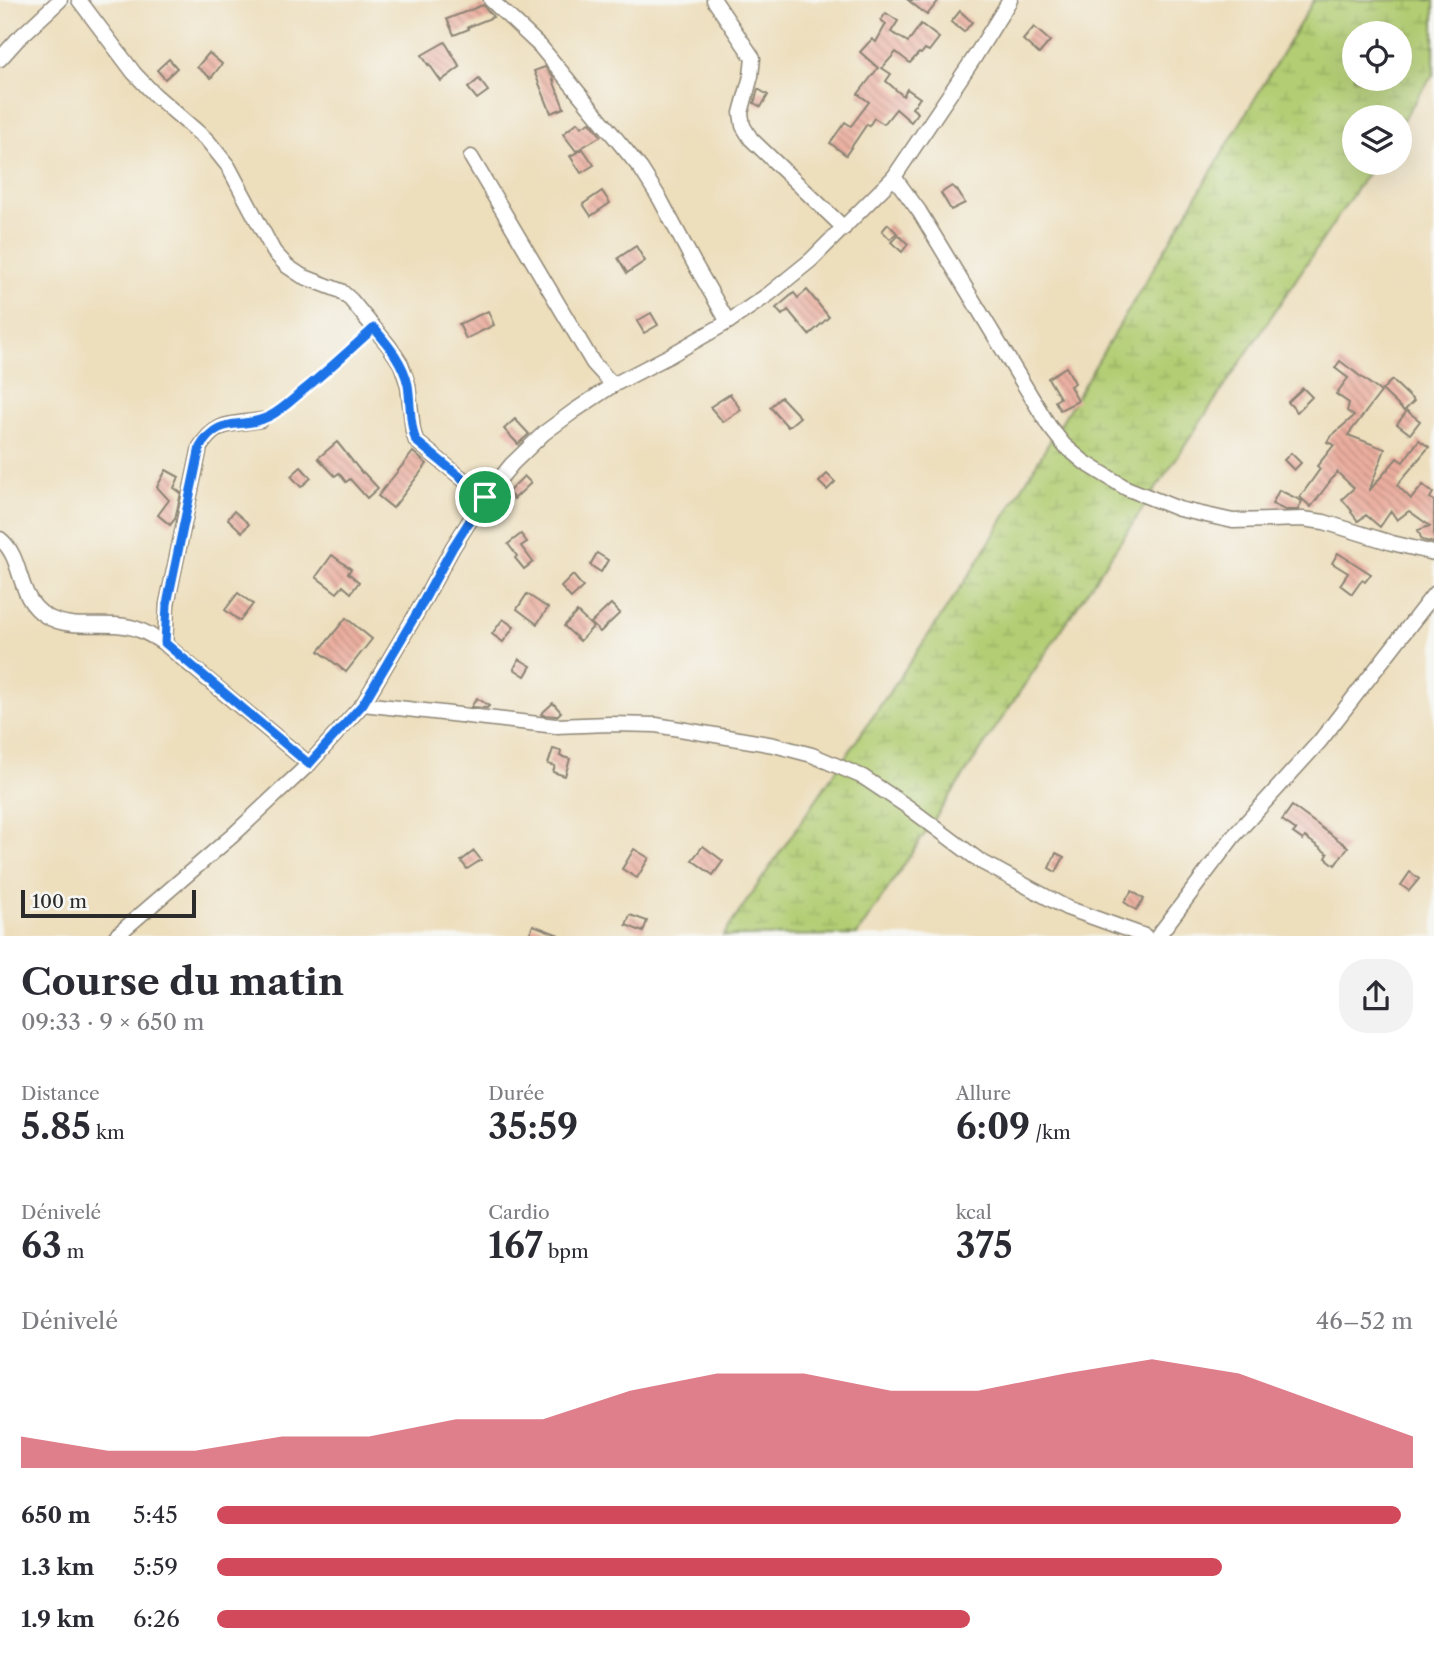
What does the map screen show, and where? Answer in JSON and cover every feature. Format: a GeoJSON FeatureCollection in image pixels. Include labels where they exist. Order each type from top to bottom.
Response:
{"type":"FeatureCollection","features":[{"type":"Feature","properties":{"kind":"street"},"geometry":{"type":"LineString","coordinates":[[0,59],[60,0]]}},
{"type":"Feature","properties":{"kind":"street"},"geometry":{"type":"LineString","coordinates":[[79,0],[134,73],[208,142],[228,166],[274,252],[287,266],[302,276],[341,291],[389,346],[401,365],[408,385],[412,431],[416,441],[485,497]]}},
{"type":"Feature","properties":{"kind":"street"},"geometry":{"type":"LineString","coordinates":[[491,0],[540,46],[641,170],[660,199],[728,323]]}},
{"type":"Feature","properties":{"kind":"street"},"geometry":{"type":"LineString","coordinates":[[714,0],[753,58],[741,113],[743,126],[751,139],[844,228]]}},
{"type":"Feature","properties":{"kind":"street"},"geometry":{"type":"LineString","coordinates":[[116,936],[232,836],[309,764],[363,704],[453,547],[485,497],[512,464],[544,433],[613,385],[728,323],[811,260],[894,177],[1010,0]]}},
{"type":"Feature","properties":{"kind":"street"},"geometry":{"type":"LineString","coordinates":[[471,157],[593,363],[613,385]]}},
{"type":"Feature","properties":{"kind":"street"},"geometry":{"type":"LineString","coordinates":[[894,177],[919,211],[1049,426],[1064,445],[1084,462],[1126,488],[1179,509],[1233,521],[1303,519],[1324,522],[1434,553]]}},
{"type":"Feature","properties":{"kind":"street"},"geometry":{"type":"LineString","coordinates":[[165,643],[167,604],[200,447],[214,429],[261,420]]}},
{"type":"Feature","properties":{"kind":"street"},"geometry":{"type":"LineString","coordinates":[[0,539],[9,546],[14,556],[25,593],[45,616],[86,625],[136,628],[165,643],[309,764]]}},
{"type":"Feature","properties":{"kind":"street"},"geometry":{"type":"LineString","coordinates":[[1157,936],[1233,837],[1320,741],[1434,594]]}},
{"type":"Feature","properties":{"kind":"street"},"geometry":{"type":"LineString","coordinates":[[363,704],[556,726],[656,725],[774,745],[812,755],[863,776],[980,861],[1067,908],[1145,936]]}},
{"type":"Feature","properties":{"kind":"path"},"geometry":{"type":"LineString","coordinates":[[261,420],[295,397],[374,328]]}},
{"type":"Feature","properties":{"kind":"green space"},"geometry":{"type":"Polygon","coordinates":[[[1314,0],[1434,0],[1434,73],[1412,106],[1342,105],[1342,175],[1366,175],[857,935],[723,936],[974,568],[1314,0]]]}},
{"type":"Feature","properties":{"kind":"building"},"geometry":{"type":"Polygon","coordinates":[[[908,0],[939,0],[927,15],[908,0]]]}},
{"type":"Feature","properties":{"kind":"building"},"geometry":{"type":"Polygon","coordinates":[[[483,5],[493,17],[454,35],[447,19],[483,5]]]}},
{"type":"Feature","properties":{"kind":"building"},"geometry":{"type":"Polygon","coordinates":[[[960,11],[972,22],[964,32],[951,22],[960,11]]]}},
{"type":"Feature","properties":{"kind":"building"},"geometry":{"type":"Polygon","coordinates":[[[886,13],[898,21],[891,32],[908,42],[921,24],[939,38],[929,51],[925,49],[910,63],[896,52],[882,68],[891,74],[886,81],[903,96],[907,89],[920,98],[912,108],[918,113],[911,122],[896,109],[884,124],[874,118],[846,155],[830,143],[845,122],[851,126],[869,102],[858,94],[878,68],[860,52],[872,39],[876,42],[886,24],[881,20],[886,13]]]}},
{"type":"Feature","properties":{"kind":"building"},"geometry":{"type":"Polygon","coordinates":[[[1034,27],[1050,41],[1039,54],[1023,40],[1034,27]]]}},
{"type":"Feature","properties":{"kind":"building"},"geometry":{"type":"Polygon","coordinates":[[[445,42],[460,67],[441,81],[422,55],[445,42]]]}},
{"type":"Feature","properties":{"kind":"building"},"geometry":{"type":"Polygon","coordinates":[[[209,53],[222,64],[211,78],[197,67],[209,53]]]}},
{"type":"Feature","properties":{"kind":"building"},"geometry":{"type":"Polygon","coordinates":[[[169,59],[177,68],[165,79],[157,70],[169,59]]]}},
{"type":"Feature","properties":{"kind":"building"},"geometry":{"type":"Polygon","coordinates":[[[545,67],[553,77],[564,108],[551,113],[534,71],[545,67]]]}},
{"type":"Feature","properties":{"kind":"building"},"geometry":{"type":"Polygon","coordinates":[[[479,79],[488,91],[477,99],[468,88],[479,79]]]}},
{"type":"Feature","properties":{"kind":"building"},"geometry":{"type":"Polygon","coordinates":[[[758,89],[768,95],[761,107],[754,103],[758,89]]]}},
{"type":"Feature","properties":{"kind":"building"},"geometry":{"type":"Polygon","coordinates":[[[578,122],[581,127],[590,122],[601,136],[576,151],[563,134],[578,122]]]}},
{"type":"Feature","properties":{"kind":"building"},"geometry":{"type":"Polygon","coordinates":[[[583,149],[594,165],[581,173],[570,156],[583,149]]]}},
{"type":"Feature","properties":{"kind":"building"},"geometry":{"type":"Polygon","coordinates":[[[952,186],[965,203],[951,210],[941,193],[952,186]]]}},
{"type":"Feature","properties":{"kind":"building"},"geometry":{"type":"Polygon","coordinates":[[[602,191],[610,203],[591,216],[583,204],[602,191]]]}},
{"type":"Feature","properties":{"kind":"building"},"geometry":{"type":"Polygon","coordinates":[[[888,224],[897,233],[890,239],[882,231],[888,224]]]}},
{"type":"Feature","properties":{"kind":"building"},"geometry":{"type":"Polygon","coordinates":[[[898,235],[908,244],[902,252],[891,242],[898,235]]]}},
{"type":"Feature","properties":{"kind":"building"},"geometry":{"type":"Polygon","coordinates":[[[636,246],[645,261],[627,273],[618,258],[636,246]]]}},
{"type":"Feature","properties":{"kind":"building"},"geometry":{"type":"Polygon","coordinates":[[[807,290],[829,317],[809,335],[788,310],[782,315],[776,308],[794,293],[798,298],[807,290]]]}},
{"type":"Feature","properties":{"kind":"building"},"geometry":{"type":"Polygon","coordinates":[[[488,311],[494,325],[466,339],[459,324],[488,311]]]}},
{"type":"Feature","properties":{"kind":"building"},"geometry":{"type":"Polygon","coordinates":[[[651,313],[658,325],[644,333],[637,321],[651,313]]]}},
{"type":"Feature","properties":{"kind":"building"},"geometry":{"type":"Polygon","coordinates":[[[1340,361],[1381,392],[1348,435],[1385,449],[1369,491],[1397,458],[1403,462],[1419,440],[1429,447],[1397,485],[1411,499],[1423,485],[1433,493],[1430,498],[1434,501],[1434,543],[1422,540],[1418,530],[1430,526],[1409,511],[1397,520],[1391,511],[1380,527],[1366,515],[1358,521],[1342,499],[1354,488],[1337,472],[1311,507],[1300,497],[1320,469],[1317,466],[1334,445],[1327,442],[1330,437],[1354,416],[1347,411],[1349,403],[1336,394],[1348,378],[1335,368],[1340,361]]]}},
{"type":"Feature","properties":{"kind":"building"},"geometry":{"type":"Polygon","coordinates":[[[1066,367],[1075,383],[1070,386],[1078,401],[1060,410],[1055,401],[1060,398],[1048,378],[1066,367]]]}},
{"type":"Feature","properties":{"kind":"building"},"geometry":{"type":"Polygon","coordinates":[[[1392,380],[1414,401],[1404,411],[1382,390],[1392,380]]]}},
{"type":"Feature","properties":{"kind":"building"},"geometry":{"type":"Polygon","coordinates":[[[1303,388],[1312,397],[1297,412],[1288,402],[1303,388]]]}},
{"type":"Feature","properties":{"kind":"building"},"geometry":{"type":"Polygon","coordinates":[[[730,394],[741,410],[723,422],[710,407],[730,394]]]}},
{"type":"Feature","properties":{"kind":"building"},"geometry":{"type":"Polygon","coordinates":[[[781,397],[800,417],[788,427],[770,407],[781,397]]]}},
{"type":"Feature","properties":{"kind":"building"},"geometry":{"type":"Polygon","coordinates":[[[1407,411],[1420,421],[1410,434],[1397,424],[1407,411]]]}},
{"type":"Feature","properties":{"kind":"building"},"geometry":{"type":"Polygon","coordinates":[[[515,419],[529,434],[518,444],[504,429],[515,419]]]}},
{"type":"Feature","properties":{"kind":"building"},"geometry":{"type":"Polygon","coordinates":[[[337,442],[378,488],[367,498],[350,479],[346,482],[339,473],[335,476],[318,458],[337,442]]]}},
{"type":"Feature","properties":{"kind":"building"},"geometry":{"type":"Polygon","coordinates":[[[413,452],[427,464],[393,508],[378,496],[413,452]]]}},
{"type":"Feature","properties":{"kind":"building"},"geometry":{"type":"Polygon","coordinates":[[[1291,453],[1301,463],[1294,470],[1284,460],[1291,453]]]}},
{"type":"Feature","properties":{"kind":"building"},"geometry":{"type":"Polygon","coordinates":[[[301,467],[311,478],[301,487],[291,476],[301,467]]]}},
{"type":"Feature","properties":{"kind":"building"},"geometry":{"type":"Polygon","coordinates":[[[166,470],[179,477],[174,488],[181,493],[175,519],[170,525],[158,515],[169,500],[157,487],[166,470]]]}},
{"type":"Feature","properties":{"kind":"building"},"geometry":{"type":"Polygon","coordinates":[[[827,474],[835,482],[827,490],[819,482],[827,474]]]}},
{"type":"Feature","properties":{"kind":"building"},"geometry":{"type":"Polygon","coordinates":[[[524,476],[531,483],[514,499],[508,492],[524,476]]]}},
{"type":"Feature","properties":{"kind":"building"},"geometry":{"type":"Polygon","coordinates":[[[1279,490],[1302,501],[1298,510],[1285,510],[1272,504],[1279,490]]]}},
{"type":"Feature","properties":{"kind":"building"},"geometry":{"type":"Polygon","coordinates":[[[234,511],[249,524],[242,532],[228,519],[234,511]]]}},
{"type":"Feature","properties":{"kind":"building"},"geometry":{"type":"Polygon","coordinates":[[[521,534],[527,542],[521,546],[533,562],[524,569],[508,544],[521,534]]]}},
{"type":"Feature","properties":{"kind":"building"},"geometry":{"type":"Polygon","coordinates":[[[597,553],[608,560],[601,572],[590,565],[597,553]]]}},
{"type":"Feature","properties":{"kind":"building"},"geometry":{"type":"Polygon","coordinates":[[[1338,553],[1371,574],[1365,582],[1362,580],[1352,594],[1340,585],[1348,573],[1332,563],[1338,553]]]}},
{"type":"Feature","properties":{"kind":"building"},"geometry":{"type":"Polygon","coordinates":[[[332,555],[351,569],[348,573],[359,582],[351,593],[343,586],[337,593],[316,577],[332,555]]]}},
{"type":"Feature","properties":{"kind":"building"},"geometry":{"type":"Polygon","coordinates":[[[573,575],[583,587],[571,598],[561,587],[573,575]]]}},
{"type":"Feature","properties":{"kind":"building"},"geometry":{"type":"Polygon","coordinates":[[[238,593],[253,604],[240,621],[225,610],[238,593]]]}},
{"type":"Feature","properties":{"kind":"building"},"geometry":{"type":"Polygon","coordinates":[[[527,594],[548,608],[537,624],[517,609],[527,594]]]}},
{"type":"Feature","properties":{"kind":"building"},"geometry":{"type":"Polygon","coordinates":[[[611,604],[620,613],[600,632],[591,623],[611,604]]]}},
{"type":"Feature","properties":{"kind":"building"},"geometry":{"type":"Polygon","coordinates":[[[577,612],[593,627],[580,641],[564,626],[577,612]]]}},
{"type":"Feature","properties":{"kind":"building"},"geometry":{"type":"Polygon","coordinates":[[[346,618],[372,639],[346,672],[319,651],[346,618]]]}},
{"type":"Feature","properties":{"kind":"building"},"geometry":{"type":"Polygon","coordinates":[[[503,619],[514,627],[503,642],[492,634],[503,619]]]}},
{"type":"Feature","properties":{"kind":"building"},"geometry":{"type":"Polygon","coordinates":[[[519,659],[531,666],[525,676],[514,669],[519,659]]]}},
{"type":"Feature","properties":{"kind":"building"},"geometry":{"type":"Polygon","coordinates":[[[477,698],[489,706],[471,707],[477,698]]]}},
{"type":"Feature","properties":{"kind":"building"},"geometry":{"type":"Polygon","coordinates":[[[553,703],[561,712],[557,716],[541,714],[553,703]]]}},
{"type":"Feature","properties":{"kind":"building"},"geometry":{"type":"Polygon","coordinates":[[[553,749],[561,751],[560,756],[570,759],[565,776],[553,772],[555,766],[548,764],[553,749]]]}},
{"type":"Feature","properties":{"kind":"building"},"geometry":{"type":"Polygon","coordinates":[[[1292,806],[1348,847],[1335,865],[1326,858],[1328,854],[1305,837],[1303,840],[1293,833],[1296,830],[1282,820],[1292,806]]]}},
{"type":"Feature","properties":{"kind":"building"},"geometry":{"type":"Polygon","coordinates":[[[703,846],[723,861],[713,875],[692,860],[703,846]]]}},
{"type":"Feature","properties":{"kind":"building"},"geometry":{"type":"Polygon","coordinates":[[[634,849],[649,858],[637,878],[622,869],[634,849]]]}},
{"type":"Feature","properties":{"kind":"building"},"geometry":{"type":"Polygon","coordinates":[[[474,851],[481,860],[467,869],[461,861],[474,851]]]}},
{"type":"Feature","properties":{"kind":"building"},"geometry":{"type":"Polygon","coordinates":[[[1056,853],[1064,857],[1056,872],[1049,868],[1056,853]]]}},
{"type":"Feature","properties":{"kind":"building"},"geometry":{"type":"Polygon","coordinates":[[[1410,872],[1419,879],[1409,891],[1401,885],[1410,872]]]}},
{"type":"Feature","properties":{"kind":"building"},"geometry":{"type":"Polygon","coordinates":[[[1132,891],[1144,899],[1136,910],[1124,902],[1132,891]]]}},
{"type":"Feature","properties":{"kind":"building"},"geometry":{"type":"Polygon","coordinates":[[[630,915],[647,921],[643,932],[626,925],[630,915]]]}},
{"type":"Feature","properties":{"kind":"building"},"geometry":{"type":"Polygon","coordinates":[[[533,925],[559,935],[529,935],[533,925]]]}},
{"type":"Feature","properties":{"kind":"route"},"geometry":{"type":"LineString","coordinates":[[374,328],[401,365],[408,385],[412,431],[416,441],[485,497],[453,547],[363,704],[309,764],[165,643],[167,604],[187,503],[200,447],[207,436],[214,429],[226,425],[261,420],[273,414],[335,364],[374,328]]}}]}
